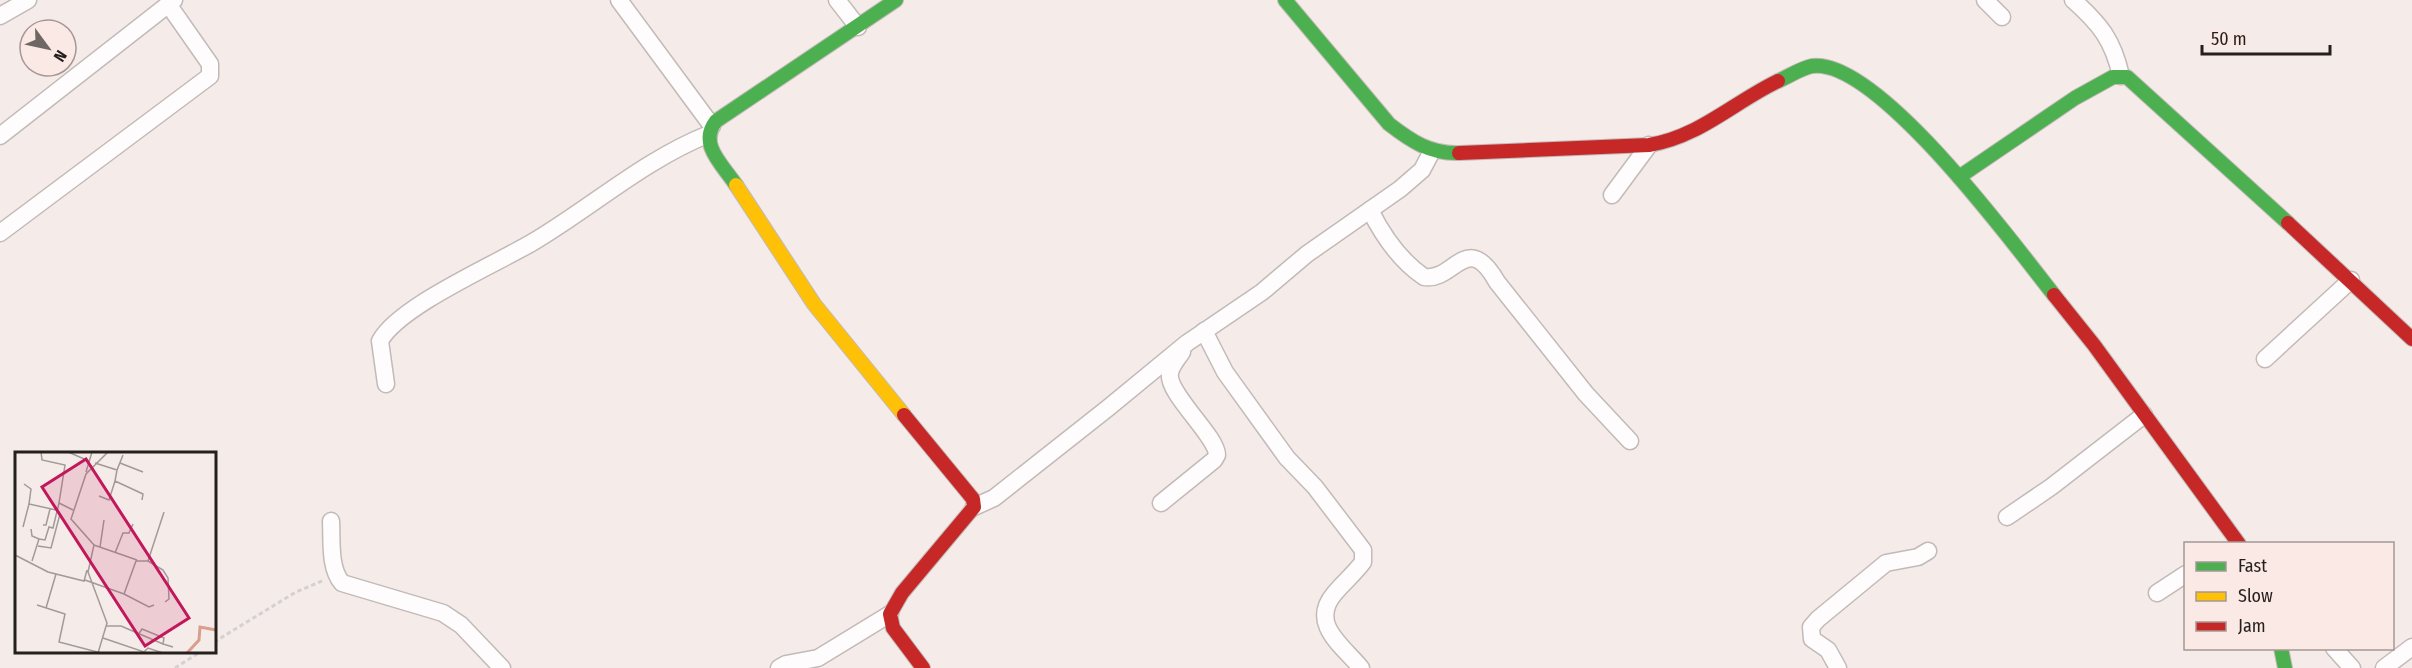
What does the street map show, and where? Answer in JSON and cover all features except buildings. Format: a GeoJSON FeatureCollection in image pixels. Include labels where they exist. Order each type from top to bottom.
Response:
{"type":"FeatureCollection","features":[{"type":"Feature","properties":{"kind":"street"},"geometry":{"type":"LineString","coordinates":[[0,16],[28,0]]}},
{"type":"Feature","properties":{"kind":"street"},"geometry":{"type":"LineString","coordinates":[[619,0],[710,130]]}},
{"type":"Feature","properties":{"kind":"street"},"geometry":{"type":"LineString","coordinates":[[837,0],[858,27]]}},
{"type":"Feature","properties":{"kind":"street"},"geometry":{"type":"LineString","coordinates":[[896,0],[716,121],[710,130],[708,142],[814,304],[920,436],[970,492],[974,507]]}},
{"type":"Feature","properties":{"kind":"street"},"geometry":{"type":"LineString","coordinates":[[1285,0],[1389,124],[1409,140],[1432,151],[1496,153],[1669,142],[1700,129],[1762,89],[1795,72],[1810,66],[1841,72],[1871,90],[1911,126],[1959,177],[2094,345],[2236,542]]}},
{"type":"Feature","properties":{"kind":"street"},"geometry":{"type":"LineString","coordinates":[[1985,0],[2002,17]]}},
{"type":"Feature","properties":{"kind":"street"},"geometry":{"type":"LineString","coordinates":[[2073,0],[2110,40],[2121,76]]}},
{"type":"Feature","properties":{"kind":"street"},"geometry":{"type":"LineString","coordinates":[[0,136],[171,2],[210,64],[210,76],[0,233]]}},
{"type":"Feature","properties":{"kind":"street"},"geometry":{"type":"LineString","coordinates":[[1959,177],[2066,104],[2109,78],[2121,76],[2131,79],[2351,280],[2412,339]]}},
{"type":"Feature","properties":{"kind":"street"},"geometry":{"type":"LineString","coordinates":[[386,384],[380,341],[395,322],[488,266],[533,242],[637,172],[710,130]]}},
{"type":"Feature","properties":{"kind":"street"},"geometry":{"type":"LineString","coordinates":[[1612,195],[1649,145]]}},
{"type":"Feature","properties":{"kind":"street"},"geometry":{"type":"LineString","coordinates":[[779,668],[786,664],[818,658],[890,614],[902,593],[974,507],[994,498],[1186,343],[1262,292],[1307,254],[1422,170],[1432,151]]}},
{"type":"Feature","properties":{"kind":"street"},"geometry":{"type":"LineString","coordinates":[[1370,210],[1398,255],[1424,277],[1438,276],[1466,258],[1489,268],[1497,282],[1586,394],[1630,441]]}},
{"type":"Feature","properties":{"kind":"street"},"geometry":{"type":"LineString","coordinates":[[2265,359],[2351,280]]}},
{"type":"Feature","properties":{"kind":"street"},"geometry":{"type":"LineString","coordinates":[[1204,331],[1225,372],[1287,458],[1315,487],[1363,550],[1363,562],[1327,604],[1324,618],[1331,634],[1362,668]]}},
{"type":"Feature","properties":{"kind":"street"},"geometry":{"type":"LineString","coordinates":[[1161,503],[1214,460],[1217,455],[1215,446],[1185,406],[1170,379],[1172,368],[1186,343]]}},
{"type":"Feature","properties":{"kind":"street"},"geometry":{"type":"LineString","coordinates":[[2007,517],[2051,487],[2144,415]]}},
{"type":"Feature","properties":{"kind":"street"},"geometry":{"type":"LineString","coordinates":[[331,521],[338,578],[348,586],[443,613],[461,625],[502,668]]}},
{"type":"Feature","properties":{"kind":"street"},"geometry":{"type":"LineString","coordinates":[[1838,668],[1828,650],[1812,639],[1811,627],[1886,563],[1918,557],[1928,550]]}},
{"type":"Feature","properties":{"kind":"street"},"geometry":{"type":"LineString","coordinates":[[2157,593],[2184,575]]}},
{"type":"Feature","properties":{"kind":"street"},"geometry":{"type":"LineString","coordinates":[[890,614],[894,628],[923,668]]}},
{"type":"Feature","properties":{"kind":"street"},"geometry":{"type":"LineString","coordinates":[[2384,668],[2412,647]]}},
{"type":"Feature","properties":{"kind":"street"},"geometry":{"type":"LineString","coordinates":[[2281,650],[2285,668]]}},
{"type":"Feature","properties":{"kind":"street"},"geometry":{"type":"LineString","coordinates":[[2336,650],[2352,668]]}},
{"type":"Feature","properties":{"kind":"path"},"geometry":{"type":"LineString","coordinates":[[216,641],[296,592],[316,583],[338,578]]}},
{"type":"Feature","properties":{"kind":"path"},"geometry":{"type":"LineString","coordinates":[[175,668],[197,653]]}},
{"type":"Feature","properties":{"kind":"traffic: fast"},"geometry":{"type":"LineString","coordinates":[[736,185],[719,162],[711,146],[711,129],[716,121],[896,0]]}},
{"type":"Feature","properties":{"kind":"traffic: fast"},"geometry":{"type":"LineString","coordinates":[[1285,0],[1389,124],[1405,136],[1430,149],[1459,153]]}},
{"type":"Feature","properties":{"kind":"traffic: fast"},"geometry":{"type":"LineString","coordinates":[[1778,81],[1812,66],[1839,71],[1872,91],[1907,122],[1943,159],[2009,237],[2054,295]]}},
{"type":"Feature","properties":{"kind":"traffic: fast"},"geometry":{"type":"LineString","coordinates":[[1959,177],[2075,98],[2113,77],[2127,77],[2288,223]]}},
{"type":"Feature","properties":{"kind":"traffic: fast"},"geometry":{"type":"LineString","coordinates":[[2281,650],[2285,668]]}},
{"type":"Feature","properties":{"kind":"traffic: slow"},"geometry":{"type":"LineString","coordinates":[[736,185],[814,304],[904,415]]}},
{"type":"Feature","properties":{"kind":"traffic: jam"},"geometry":{"type":"LineString","coordinates":[[1459,153],[1649,145],[1667,141],[1700,127],[1778,81]]}},
{"type":"Feature","properties":{"kind":"traffic: jam"},"geometry":{"type":"LineString","coordinates":[[2288,223],[2412,339]]}},
{"type":"Feature","properties":{"kind":"traffic: jam"},"geometry":{"type":"LineString","coordinates":[[2054,295],[2094,345],[2238,542]]}},
{"type":"Feature","properties":{"kind":"traffic: jam"},"geometry":{"type":"LineString","coordinates":[[904,415],[973,499],[974,507],[902,593],[890,614],[893,628],[923,668]]}}]}
